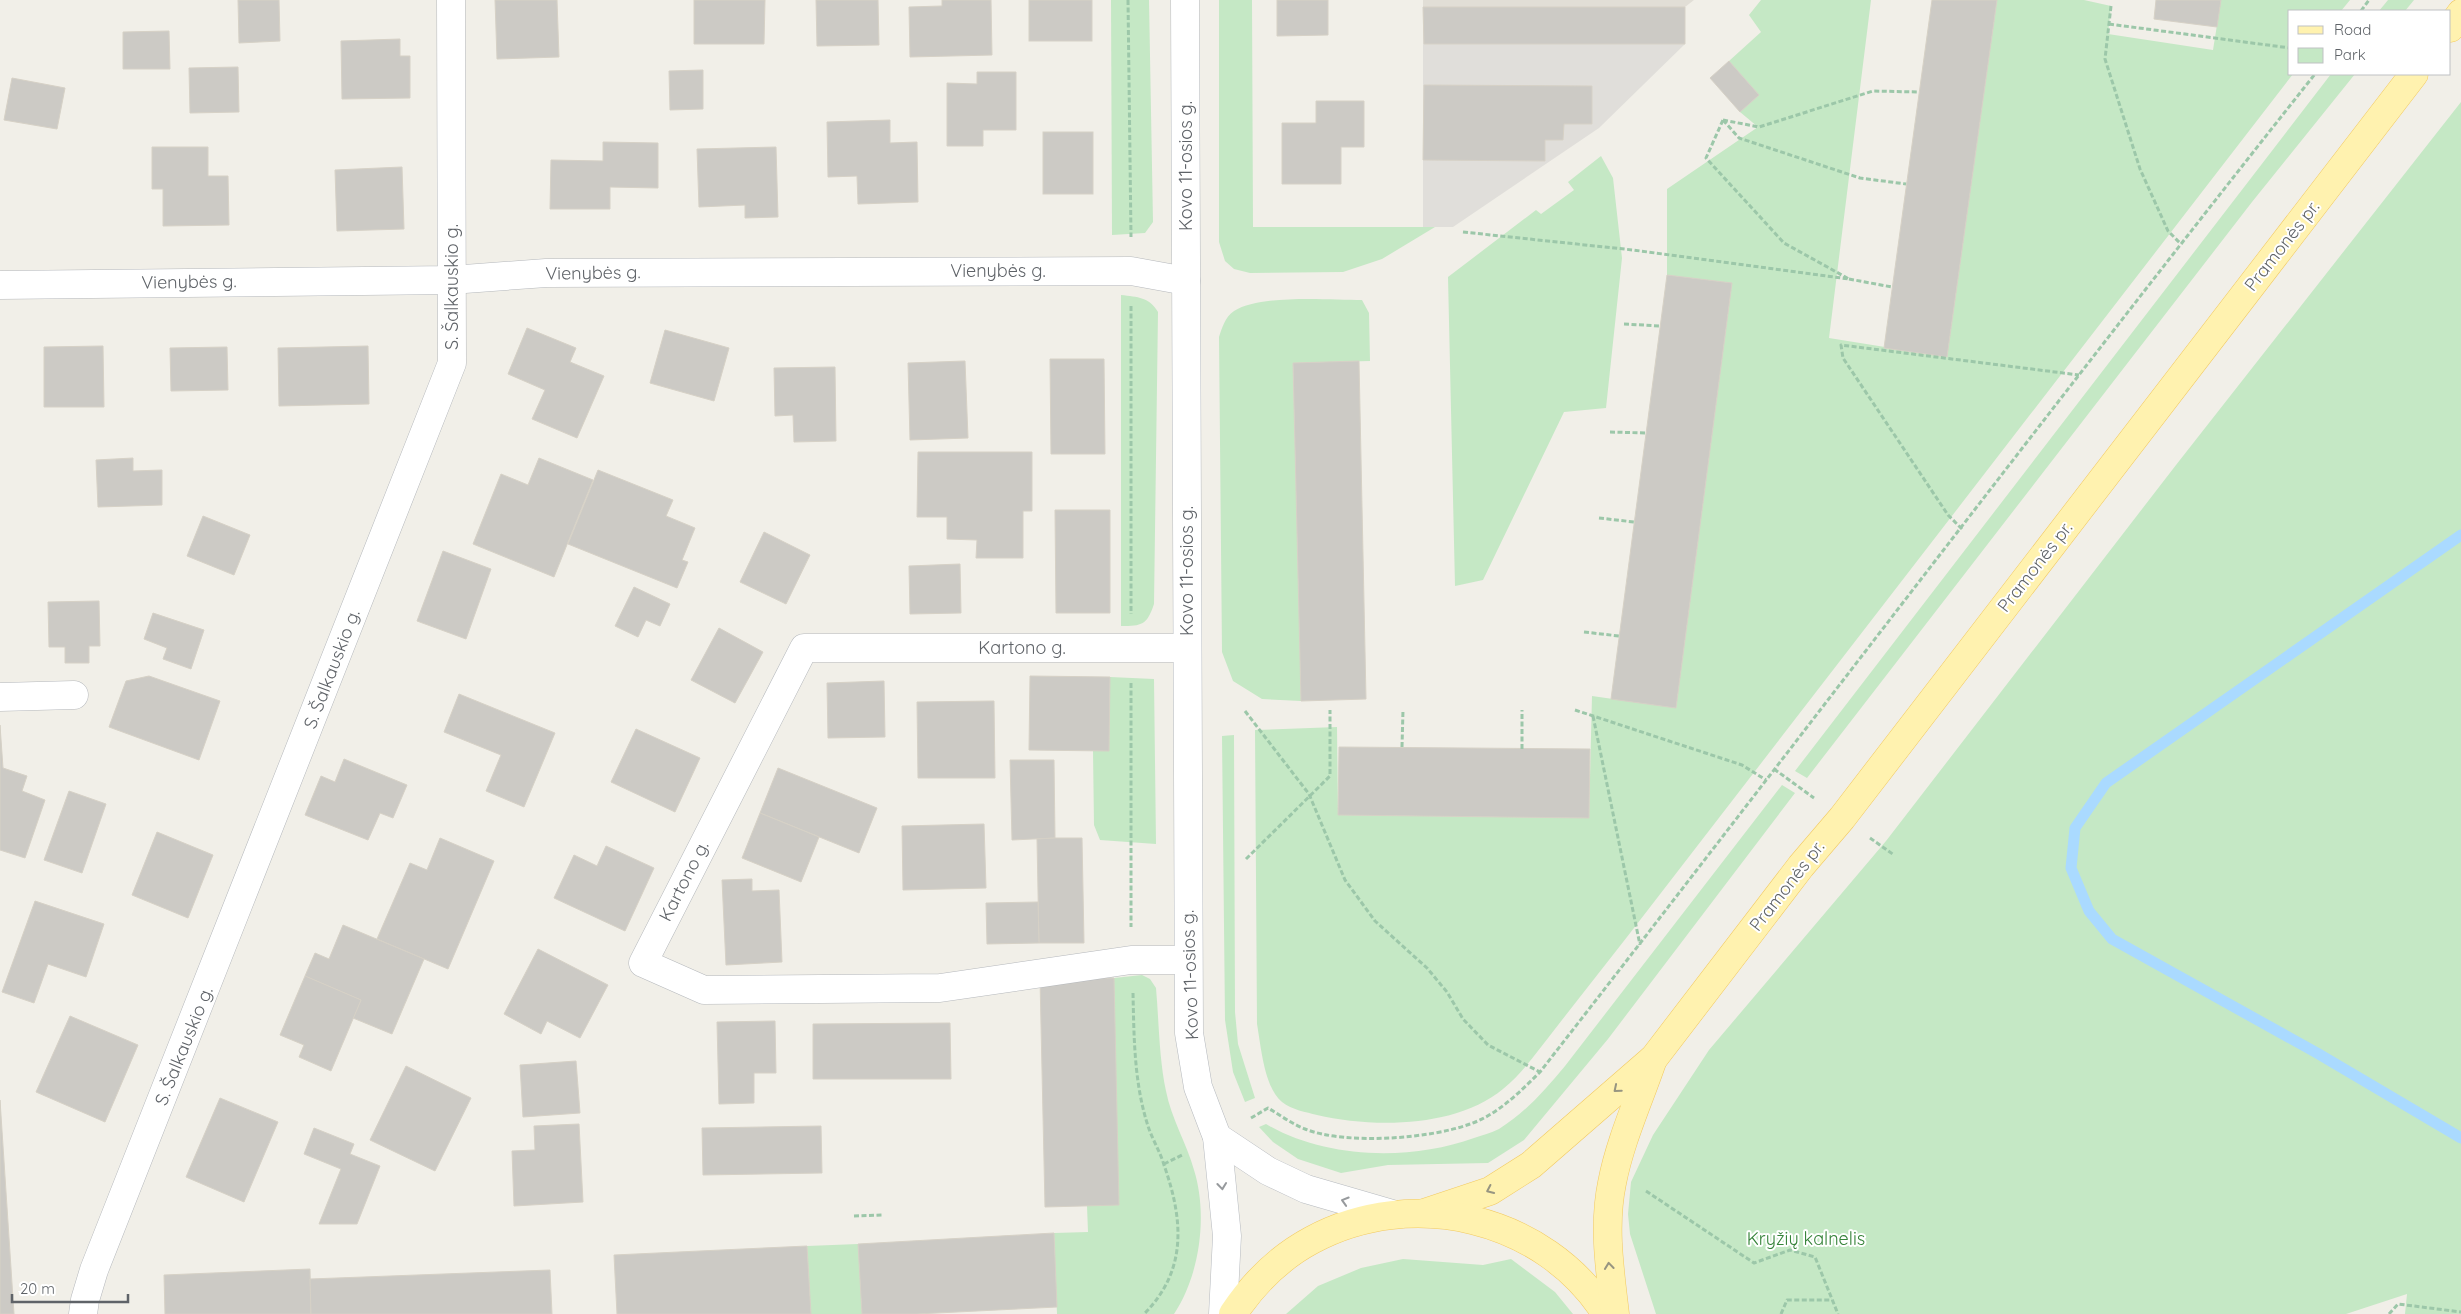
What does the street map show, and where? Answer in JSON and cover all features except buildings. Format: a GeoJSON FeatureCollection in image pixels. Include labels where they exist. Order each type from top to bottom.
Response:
{"type":"FeatureCollection","features":[{"type":"Feature","properties":{"kind":"main road"},"geometry":{"type":"LineString","coordinates":[[2451,27],[2461,13]]}},
{"type":"Feature","properties":{"kind":"main road","name":"Pramonės pr."},"geometry":{"type":"LineString","coordinates":[[1424,1213],[1490,1191],[1531,1165],[1654,1058],[1801,866],[1848,810],[2413,75]]}},
{"type":"Feature","properties":{"kind":"main road","name":"Pramonės pr."},"geometry":{"type":"LineString","coordinates":[[1615,1314],[1608,1254],[1612,1184],[1624,1142],[1654,1058]]}},
{"type":"Feature","properties":{"kind":"main road"},"geometry":{"type":"LineString","coordinates":[[1233,1314],[1247,1294],[1277,1264],[1312,1240],[1350,1223],[1392,1214],[1424,1213],[1458,1216],[1490,1224],[1522,1237],[1550,1255],[1576,1277],[1606,1314]]}},
{"type":"Feature","properties":{"kind":"street","name":"S. Šalkauskio g."},"geometry":{"type":"LineString","coordinates":[[84,1314],[85,1300],[94,1270],[452,363],[451,0]]}},
{"type":"Feature","properties":{"kind":"street","name":"Kovo 11-osios g."},"geometry":{"type":"LineString","coordinates":[[1185,0],[1189,1033],[1198,1087],[1217,1137],[1227,1236],[1223,1314]]}},
{"type":"Feature","properties":{"kind":"street","name":"Vienybės g."},"geometry":{"type":"LineString","coordinates":[[0,285],[451,280],[546,273],[1131,271],[1186,281]]}},
{"type":"Feature","properties":{"kind":"street","name":"Kartono g."},"geometry":{"type":"LineString","coordinates":[[1187,648],[804,648],[643,963],[704,990],[940,988],[1131,960],[1188,960]]}},
{"type":"Feature","properties":{"kind":"street"},"geometry":{"type":"LineString","coordinates":[[0,696],[74,695]]}},
{"type":"Feature","properties":{"kind":"street"},"geometry":{"type":"LineString","coordinates":[[1217,1137],[1268,1171],[1306,1189],[1392,1214]]}},
{"type":"Feature","properties":{"kind":"path"},"geometry":{"type":"LineString","coordinates":[[1128,0],[1131,271],[1131,960],[1139,1089],[1148,1127],[1164,1164],[1179,1216],[1178,1254],[1164,1287],[1144,1314]]}},
{"type":"Feature","properties":{"kind":"path"},"geometry":{"type":"LineString","coordinates":[[2111,6],[2104,59],[2140,169],[2168,231],[2180,243]]}},
{"type":"Feature","properties":{"kind":"path"},"geometry":{"type":"LineString","coordinates":[[2109,24],[2288,48]]}},
{"type":"Feature","properties":{"kind":"path"},"geometry":{"type":"LineString","coordinates":[[1268,1108],[1305,1129],[1344,1138],[1435,1133],[1471,1124],[1501,1107],[1540,1072],[1962,529],[2180,243],[2314,75]]}},
{"type":"Feature","properties":{"kind":"path"},"geometry":{"type":"LineString","coordinates":[[1723,120],[1759,127],[1873,91],[1919,92]]}},
{"type":"Feature","properties":{"kind":"path"},"geometry":{"type":"LineString","coordinates":[[1723,120],[1739,138],[1860,178],[1906,184]]}},
{"type":"Feature","properties":{"kind":"path"},"geometry":{"type":"LineString","coordinates":[[1723,120],[1706,158],[1784,243],[1849,278]]}},
{"type":"Feature","properties":{"kind":"path"},"geometry":{"type":"LineString","coordinates":[[1463,232],[1633,250],[1849,278],[1892,287]]}},
{"type":"Feature","properties":{"kind":"path"},"geometry":{"type":"LineString","coordinates":[[1624,324],[1660,326]]}},
{"type":"Feature","properties":{"kind":"path"},"geometry":{"type":"LineString","coordinates":[[1962,529],[1948,515],[1843,358],[1841,345],[2079,375]]}},
{"type":"Feature","properties":{"kind":"path"},"geometry":{"type":"LineString","coordinates":[[1610,432],[1646,433]]}},
{"type":"Feature","properties":{"kind":"path"},"geometry":{"type":"LineString","coordinates":[[1599,518],[1634,522]]}},
{"type":"Feature","properties":{"kind":"path"},"geometry":{"type":"LineString","coordinates":[[1584,632],[1619,636]]}},
{"type":"Feature","properties":{"kind":"path"},"geometry":{"type":"LineString","coordinates":[[1246,859],[1330,776],[1330,710]]}},
{"type":"Feature","properties":{"kind":"path"},"geometry":{"type":"LineString","coordinates":[[1402,747],[1403,710]]}},
{"type":"Feature","properties":{"kind":"path"},"geometry":{"type":"LineString","coordinates":[[1522,710],[1522,749]]}},
{"type":"Feature","properties":{"kind":"path"},"geometry":{"type":"LineString","coordinates":[[1575,710],[1742,765],[1766,780]]}},
{"type":"Feature","properties":{"kind":"path"},"geometry":{"type":"LineString","coordinates":[[1245,711],[1310,794],[1345,880],[1375,921],[1427,968],[1447,992],[1463,1020],[1488,1045],[1540,1072]]}},
{"type":"Feature","properties":{"kind":"path"},"geometry":{"type":"LineString","coordinates":[[1593,716],[1640,945]]}},
{"type":"Feature","properties":{"kind":"path"},"geometry":{"type":"LineString","coordinates":[[1646,1190],[1754,1263],[1790,1250],[1815,1257],[1838,1314]]}},
{"type":"Feature","properties":{"kind":"path"},"geometry":{"type":"LineString","coordinates":[[854,1216],[883,1215]]}},
{"type":"Feature","properties":{"kind":"path"},"geometry":{"type":"LineString","coordinates":[[1781,1314],[1787,1300],[1832,1300]]}},
{"type":"Feature","properties":{"kind":"path"},"geometry":{"type":"LineString","coordinates":[[2389,1314],[2398,1304],[2461,1312]]}},
{"type":"Feature","properties":{"kind":"shaded area"},"geometry":{"type":"Polygon","coordinates":[[[1423,0],[1694,0],[1685,7],[1423,7],[1423,0]]]}},
{"type":"Feature","properties":{"kind":"shaded area"},"geometry":{"type":"Polygon","coordinates":[[[1423,7],[1685,7],[1685,44],[1599,128],[1453,227],[1423,227],[1423,7]]]}},
{"type":"Feature","properties":{"kind":"green space"},"geometry":{"type":"Polygon","coordinates":[[[1111,0],[1149,0],[1153,222],[1145,233],[1112,235],[1111,0]]]}},
{"type":"Feature","properties":{"kind":"green space"},"geometry":{"type":"Polygon","coordinates":[[[1219,0],[1252,0],[1253,227],[1435,227],[1382,259],[1343,272],[1250,273],[1234,269],[1225,261],[1219,242],[1219,0]]]}},
{"type":"Feature","properties":{"kind":"green space"},"geometry":{"type":"Polygon","coordinates":[[[1761,0],[1871,0],[1829,338],[1947,357],[1997,0],[2084,0],[2111,6],[2108,34],[2213,50],[2221,0],[2350,0],[2342,10],[2288,10],[2288,75],[2292,75],[1627,937],[1517,1076],[1503,1089],[1484,1102],[1438,1118],[1413,1122],[1363,1122],[1308,1113],[1290,1107],[1276,1095],[1267,1077],[1257,1024],[1255,730],[1337,727],[1338,815],[1589,818],[1592,696],[1676,708],[1732,283],[1667,275],[1667,189],[1758,127],[1740,112],[1759,95],[1729,61],[1761,32],[1749,15],[1761,0]]]}},
{"type":"Feature","properties":{"kind":"green space"},"geometry":{"type":"Polygon","coordinates":[[[2388,0],[2414,0],[2406,10],[2380,10],[2388,0]]]}},
{"type":"Feature","properties":{"kind":"green space"},"geometry":{"type":"Polygon","coordinates":[[[2330,75],[2354,75],[2252,202],[1807,778],[1795,771],[2330,75]]]}},
{"type":"Feature","properties":{"kind":"green space","name":"Kryžių kalnelis"},"geometry":{"type":"Polygon","coordinates":[[[2461,102],[2461,1314],[2405,1314],[2407,1294],[2346,1314],[1656,1314],[1630,1234],[1628,1214],[1631,1182],[1653,1135],[1709,1050],[1886,841],[2176,465],[2461,102]]]}},
{"type":"Feature","properties":{"kind":"green space"},"geometry":{"type":"Polygon","coordinates":[[[1601,156],[1613,178],[1622,258],[1606,408],[1564,412],[1483,580],[1455,586],[1448,277],[1536,210],[1541,214],[1574,190],[1568,182],[1601,156]]]}},
{"type":"Feature","properties":{"kind":"green space"},"geometry":{"type":"Polygon","coordinates":[[[1121,295],[1138,297],[1147,301],[1158,312],[1154,604],[1146,620],[1134,626],[1121,626],[1121,295]]]}},
{"type":"Feature","properties":{"kind":"green space"},"geometry":{"type":"Polygon","coordinates":[[[1296,299],[1362,300],[1369,313],[1370,361],[1293,363],[1301,701],[1262,699],[1233,681],[1222,652],[1219,337],[1228,316],[1234,311],[1261,302],[1296,299]]]}},
{"type":"Feature","properties":{"kind":"green space"},"geometry":{"type":"Polygon","coordinates":[[[1110,677],[1154,679],[1156,844],[1100,840],[1094,825],[1093,751],[1109,750],[1110,677]]]}},
{"type":"Feature","properties":{"kind":"green space"},"geometry":{"type":"Polygon","coordinates":[[[1234,735],[1235,1012],[1238,1044],[1255,1098],[1245,1102],[1233,1072],[1225,1020],[1222,736],[1234,735]]]}},
{"type":"Feature","properties":{"kind":"green space"},"geometry":{"type":"Polygon","coordinates":[[[1782,785],[1795,793],[1608,1039],[1524,1140],[1488,1163],[1388,1165],[1341,1173],[1298,1159],[1273,1142],[1259,1127],[1266,1124],[1289,1136],[1314,1144],[1368,1153],[1396,1153],[1423,1150],[1449,1145],[1499,1129],[1526,1108],[1565,1066],[1782,785]]]}},
{"type":"Feature","properties":{"kind":"green space"},"geometry":{"type":"Polygon","coordinates":[[[1142,975],[1150,979],[1156,988],[1161,1053],[1168,1101],[1191,1160],[1198,1188],[1201,1225],[1195,1263],[1183,1298],[1174,1314],[1057,1314],[1054,1233],[1088,1232],[1087,1206],[1114,978],[1142,975]]]}},
{"type":"Feature","properties":{"kind":"green space"},"geometry":{"type":"Polygon","coordinates":[[[858,1244],[862,1314],[811,1314],[807,1246],[858,1244]]]}},
{"type":"Feature","properties":{"kind":"green space"},"geometry":{"type":"Polygon","coordinates":[[[1403,1259],[1483,1265],[1511,1259],[1555,1292],[1573,1314],[1286,1314],[1318,1286],[1361,1268],[1403,1259]]]}},
{"type":"Feature","properties":{"kind":"waterway"},"geometry":{"type":"LineString","coordinates":[[2461,535],[2106,783],[2075,828],[2071,868],[2089,911],[2112,939],[2317,1053],[2461,1138]]}}]}
